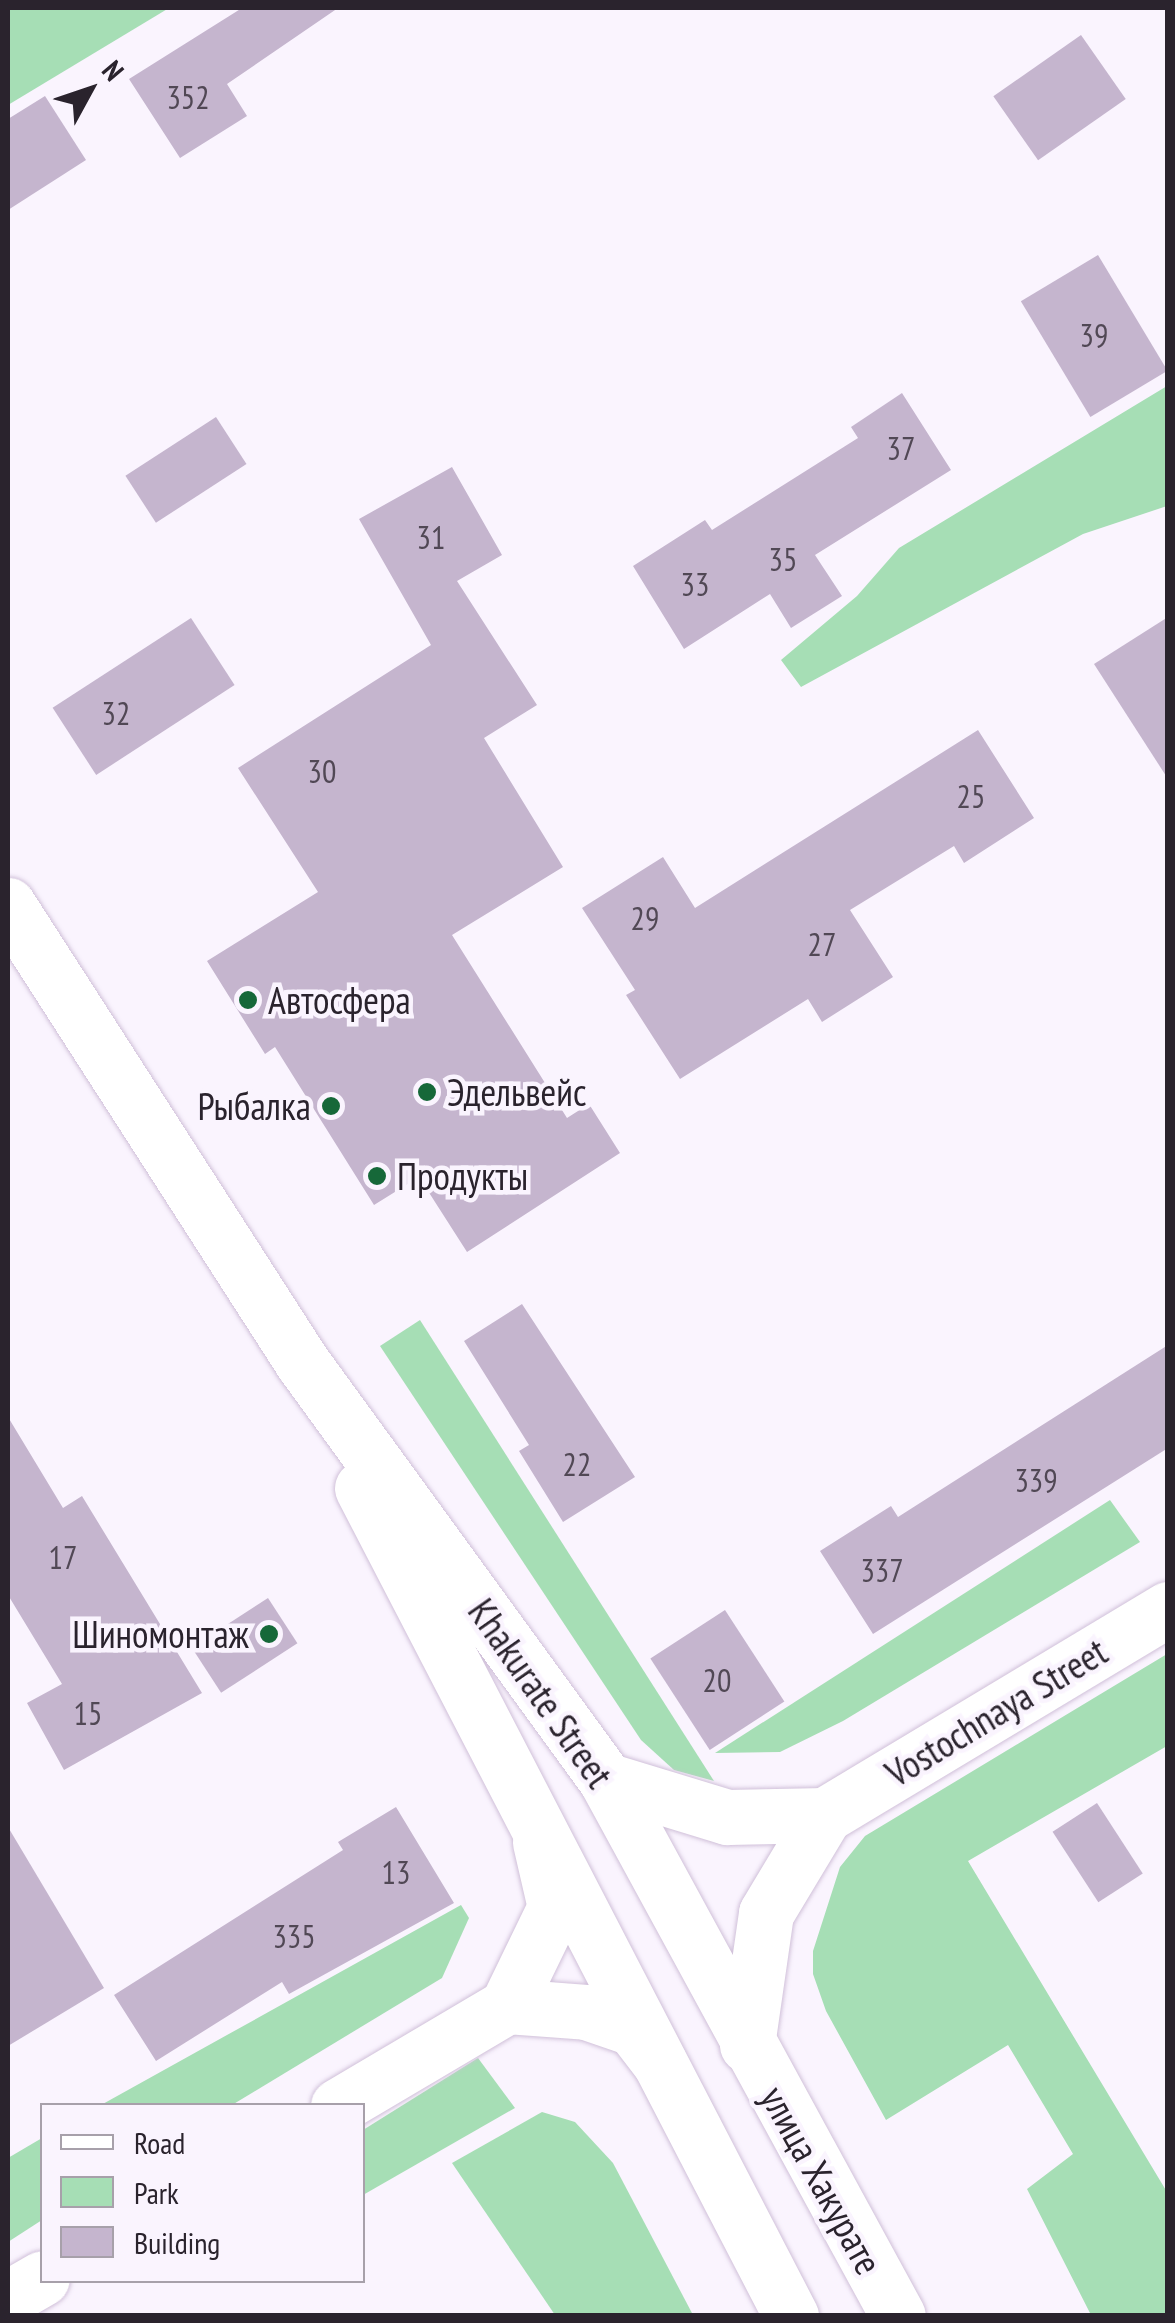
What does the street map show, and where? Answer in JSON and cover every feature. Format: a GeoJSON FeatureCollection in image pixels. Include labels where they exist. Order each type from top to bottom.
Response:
{"type":"FeatureCollection","features":[{"type":"Feature","properties":{"kind":"main road","name":"Khakurate Street"},"geometry":{"type":"LineString","coordinates":[[8,905],[302,1362],[606,1780],[747,2045]]}},
{"type":"Feature","properties":{"kind":"main road","name":"Khakurate Street"},"geometry":{"type":"LineString","coordinates":[[302,1362],[402,1570],[669,2077]]}},
{"type":"Feature","properties":{"kind":"main road","name":"Vostochnaya Street"},"geometry":{"type":"LineString","coordinates":[[825,1815],[1168,1609]]}},
{"type":"Feature","properties":{"kind":"main road"},"geometry":{"type":"LineString","coordinates":[[606,1780],[727,1816],[825,1815]]}},
{"type":"Feature","properties":{"kind":"main road"},"geometry":{"type":"LineString","coordinates":[[747,2045],[766,1914],[825,1815]]}},
{"type":"Feature","properties":{"kind":"main road"},"geometry":{"type":"LineString","coordinates":[[343,2103],[507,2006],[556,1907],[536,1826]]}},
{"type":"Feature","properties":{"kind":"main road"},"geometry":{"type":"LineString","coordinates":[[507,2006],[586,2012],[633,2028],[669,2077],[791,2316]]}},
{"type":"Feature","properties":{"kind":"main road","name":"улица Хакурате"},"geometry":{"type":"LineString","coordinates":[[747,2045],[898,2316]]}},
{"type":"Feature","properties":{"kind":"main road"},"geometry":{"type":"LineString","coordinates":[[8,2298],[40,2279]]}},
{"type":"Feature","properties":{"kind":"green space"},"geometry":{"type":"Polygon","coordinates":[[[8,8],[169,8],[8,105],[8,8]]]}},
{"type":"Feature","properties":{"kind":"green space"},"geometry":{"type":"Polygon","coordinates":[[[1167,386],[1167,506],[1083,534],[801,687],[781,660],[857,596],[899,548],[1167,386]]]}},
{"type":"Feature","properties":{"kind":"green space"},"geometry":{"type":"Polygon","coordinates":[[[420,1320],[714,1781],[674,1770],[641,1740],[380,1346],[420,1320]]]}},
{"type":"Feature","properties":{"kind":"green space"},"geometry":{"type":"Polygon","coordinates":[[[1110,1500],[1140,1542],[843,1721],[780,1752],[715,1753],[1110,1500]]]}},
{"type":"Feature","properties":{"kind":"green space"},"geometry":{"type":"Polygon","coordinates":[[[1167,1654],[1167,1746],[968,1861],[1167,2192],[1167,2315],[1091,2315],[1027,2189],[1073,2154],[1008,2045],[886,2120],[826,2011],[813,1974],[813,1951],[840,1867],[865,1836],[1167,1654]]]}},
{"type":"Feature","properties":{"kind":"green space"},"geometry":{"type":"Polygon","coordinates":[[[461,1905],[469,1918],[442,1978],[235,2103],[105,2103],[461,1905]]]}},
{"type":"Feature","properties":{"kind":"green space"},"geometry":{"type":"Polygon","coordinates":[[[478,2058],[515,2108],[365,2194],[365,2129],[478,2058]]]}},
{"type":"Feature","properties":{"kind":"green space"},"geometry":{"type":"Polygon","coordinates":[[[542,2112],[575,2122],[613,2163],[693,2315],[555,2315],[452,2163],[542,2112]]]}},
{"type":"Feature","properties":{"kind":"green space"},"geometry":{"type":"Polygon","coordinates":[[[40,2139],[40,2221],[8,2242],[8,2158],[40,2139]]]}},
{"type":"Feature","properties":{"kind":"building"},"geometry":{"type":"Polygon","coordinates":[[[242,8],[338,8],[227,84],[247,116],[180,158],[129,79],[242,8]]]}},
{"type":"Feature","properties":{"kind":"building"},"geometry":{"type":"Polygon","coordinates":[[[1081,35],[1126,99],[1038,160],[993,96],[1081,35]]]}},
{"type":"Feature","properties":{"kind":"building"},"geometry":{"type":"Polygon","coordinates":[[[45,96],[86,160],[8,210],[8,119],[45,96]]]}},
{"type":"Feature","properties":{"kind":"building"},"geometry":{"type":"Polygon","coordinates":[[[1098,255],[1168,371],[1090,417],[1021,301],[1098,255]]]}},
{"type":"Feature","properties":{"kind":"building"},"geometry":{"type":"Polygon","coordinates":[[[902,393],[951,470],[815,555],[842,596],[791,628],[770,594],[684,649],[633,566],[705,520],[712,530],[858,438],[851,427],[902,393]]]}},
{"type":"Feature","properties":{"kind":"building"},"geometry":{"type":"Polygon","coordinates":[[[216,417],[246,464],[156,523],[125,476],[216,417]]]}},
{"type":"Feature","properties":{"kind":"building"},"geometry":{"type":"Polygon","coordinates":[[[452,467],[502,555],[457,581],[537,705],[484,738],[563,867],[452,935],[567,1118],[589,1104],[620,1153],[467,1252],[419,1177],[374,1205],[275,1047],[265,1054],[207,961],[318,892],[238,768],[431,645],[359,519],[452,467]]]}},
{"type":"Feature","properties":{"kind":"building"},"geometry":{"type":"Polygon","coordinates":[[[1168,617],[1168,779],[1094,664],[1168,617]]]}},
{"type":"Feature","properties":{"kind":"building"},"geometry":{"type":"Polygon","coordinates":[[[191,618],[235,685],[96,775],[53,708],[191,618]]]}},
{"type":"Feature","properties":{"kind":"building"},"geometry":{"type":"Polygon","coordinates":[[[978,730],[1034,818],[964,863],[954,846],[850,910],[893,977],[822,1022],[808,999],[680,1079],[626,995],[635,990],[582,908],[663,857],[695,908],[978,730]]]}},
{"type":"Feature","properties":{"kind":"building"},"geometry":{"type":"Polygon","coordinates":[[[522,1304],[635,1477],[563,1522],[519,1451],[529,1445],[464,1341],[522,1304]]]}},
{"type":"Feature","properties":{"kind":"building"},"geometry":{"type":"Polygon","coordinates":[[[1168,1345],[1168,1448],[873,1634],[820,1551],[891,1506],[898,1517],[1168,1345]]]}},
{"type":"Feature","properties":{"kind":"building"},"geometry":{"type":"Polygon","coordinates":[[[8,1417],[63,1508],[82,1496],[202,1693],[64,1770],[27,1703],[62,1684],[8,1595],[8,1417]]]}},
{"type":"Feature","properties":{"kind":"building"},"geometry":{"type":"Polygon","coordinates":[[[268,1598],[297,1643],[221,1693],[192,1648],[268,1598]]]}},
{"type":"Feature","properties":{"kind":"building"},"geometry":{"type":"Polygon","coordinates":[[[725,1610],[784,1701],[710,1750],[650,1658],[725,1610]]]}},
{"type":"Feature","properties":{"kind":"building"},"geometry":{"type":"Polygon","coordinates":[[[1097,1803],[1143,1873],[1098,1902],[1053,1832],[1097,1803]]]}},
{"type":"Feature","properties":{"kind":"building"},"geometry":{"type":"Polygon","coordinates":[[[396,1807],[454,1903],[289,1994],[282,1982],[156,2061],[114,1995],[343,1850],[338,1842],[396,1807]]]}},
{"type":"Feature","properties":{"kind":"building"},"geometry":{"type":"Polygon","coordinates":[[[8,1827],[104,1988],[8,2046],[8,1827]]]}},
{"type":"Feature","properties":{"kind":"place","name":"Автосфера"},"geometry":{"type":"Point","coordinates":[248,1000]}},
{"type":"Feature","properties":{"kind":"place","name":"Эдельвейс"},"geometry":{"type":"Point","coordinates":[427,1092]}},
{"type":"Feature","properties":{"kind":"place","name":"Рыбалка"},"geometry":{"type":"Point","coordinates":[331,1106]}},
{"type":"Feature","properties":{"kind":"place","name":"Продукты"},"geometry":{"type":"Point","coordinates":[377,1176]}},
{"type":"Feature","properties":{"kind":"place","name":"Шиномонтаж"},"geometry":{"type":"Point","coordinates":[269,1634]}}]}
